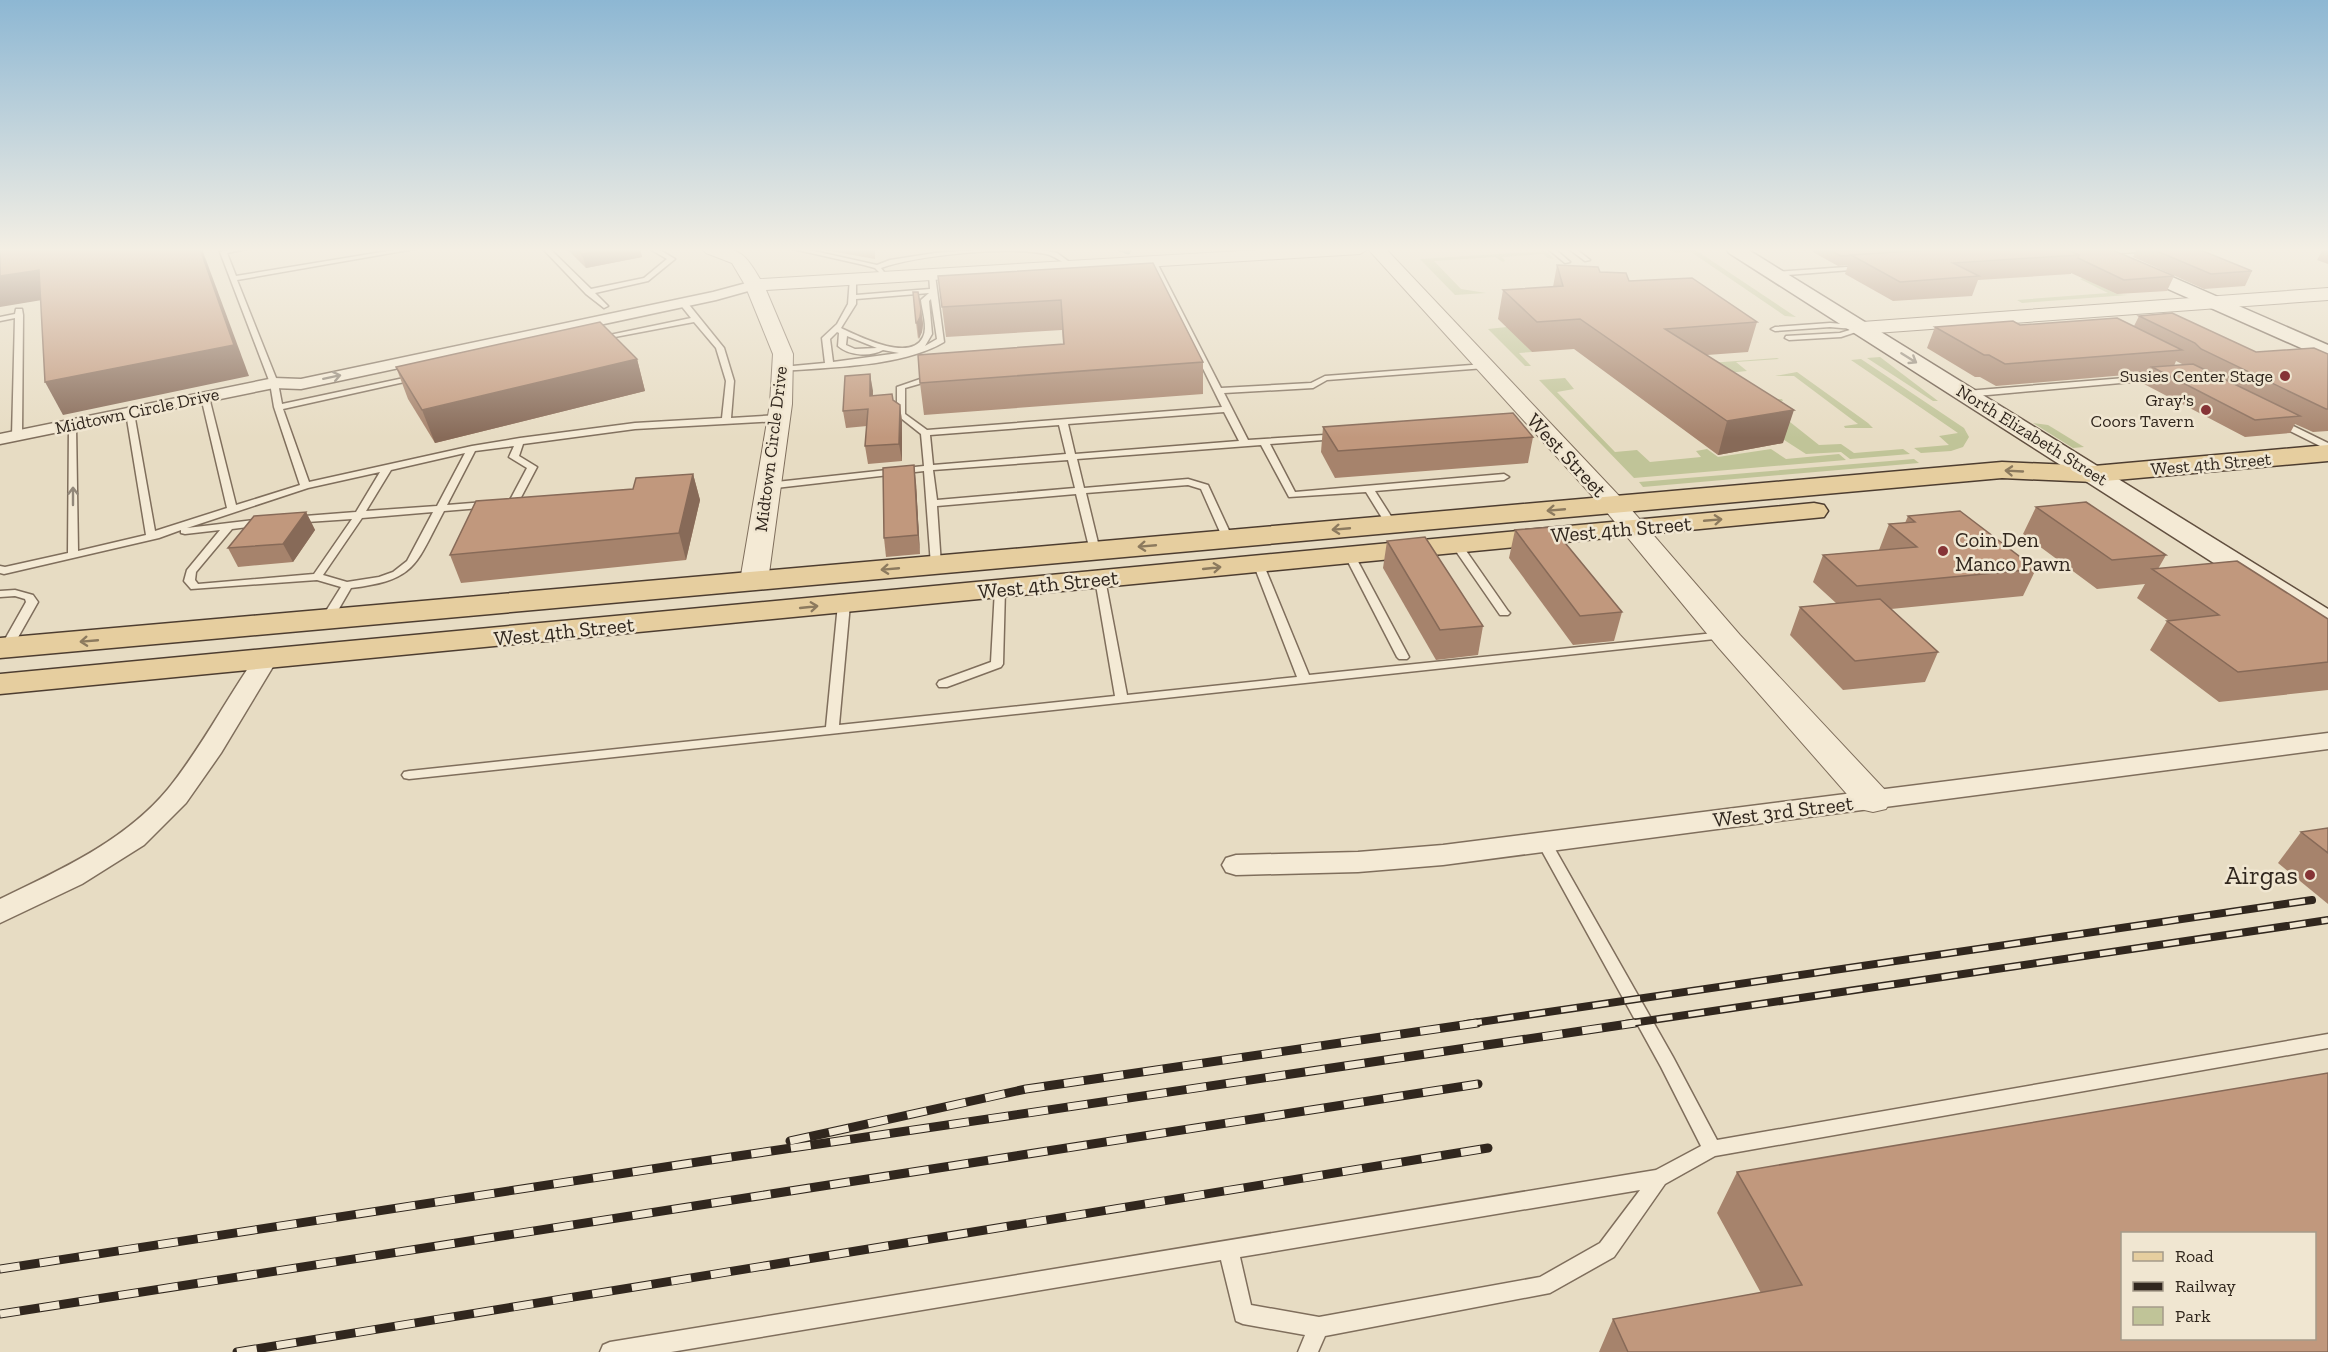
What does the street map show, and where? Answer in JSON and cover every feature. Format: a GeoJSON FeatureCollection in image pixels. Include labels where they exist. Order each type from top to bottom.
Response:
{"type":"FeatureCollection","features":[{"type":"Feature","properties":{"kind":"main road","name":"North Elizabeth Street"},"geometry":{"type":"LineString","coordinates":[[1836,312],[2328,622]]}},
{"type":"Feature","properties":{"kind":"main road"},"geometry":{"type":"LineString","coordinates":[[2236,312],[2328,353]]}},
{"type":"Feature","properties":{"kind":"main road","name":"West 4th Street"},"geometry":{"type":"LineString","coordinates":[[0,684],[1000,588],[1097,565],[1228,539],[1391,524],[1624,516],[2034,490],[2094,474],[2328,453]]}},
{"type":"Feature","properties":{"kind":"main road","name":"West 4th Street"},"geometry":{"type":"LineString","coordinates":[[3,648],[936,565],[1258,563],[1456,544],[1624,516]]}},
{"type":"Feature","properties":{"kind":"main road"},"geometry":{"type":"LineString","coordinates":[[0,684],[125,657],[722,600],[754,581]]}},
{"type":"Feature","properties":{"kind":"street","name":"Midtown Circle Drive"},"geometry":{"type":"LineString","coordinates":[[8,438],[274,383],[297,372],[576,312]]}},
{"type":"Feature","properties":{"kind":"street","name":"Midtown Circle Drive"},"geometry":{"type":"LineString","coordinates":[[274,383],[301,384],[640,312]]}},
{"type":"Feature","properties":{"kind":"street","name":"Midtown Circle Drive"},"geometry":{"type":"LineString","coordinates":[[754,581],[778,417],[783,354],[765,312]]}},
{"type":"Feature","properties":{"kind":"street","name":"West Street"},"geometry":{"type":"LineString","coordinates":[[1435,312],[1485,366],[1528,419],[1624,516],[1724,635],[1873,800]]}},
{"type":"Feature","properties":{"kind":"street"},"geometry":{"type":"LineString","coordinates":[[1862,328],[2077,317],[2125,312]]}},
{"type":"Feature","properties":{"kind":"street"},"geometry":{"type":"LineString","coordinates":[[0,912],[72,878],[134,837],[176,797],[208,753],[265,660]]}},
{"type":"Feature","properties":{"kind":"street","name":"West 3rd Street"},"geometry":{"type":"LineString","coordinates":[[1236,865],[1369,861],[1443,855],[2328,741]]}},
{"type":"Feature","properties":{"kind":"lane"},"geometry":{"type":"LineString","coordinates":[[247,312],[274,383],[278,407],[305,486]]}},
{"type":"Feature","properties":{"kind":"lane"},"geometry":{"type":"LineString","coordinates":[[690,312],[720,348],[730,381],[726,421]]}},
{"type":"Feature","properties":{"kind":"lane"},"geometry":{"type":"LineString","coordinates":[[847,312],[840,325],[842,345],[846,349],[858,351],[916,347],[924,342],[928,335],[926,312]]}},
{"type":"Feature","properties":{"kind":"lane"},"geometry":{"type":"LineString","coordinates":[[782,369],[887,357],[934,347],[941,340],[937,312]]}},
{"type":"Feature","properties":{"kind":"lane"},"geometry":{"type":"LineString","coordinates":[[1179,312],[1245,444]]}},
{"type":"Feature","properties":{"kind":"lane"},"geometry":{"type":"LineString","coordinates":[[0,319],[19,313],[8,438]]}},
{"type":"Feature","properties":{"kind":"lane"},"geometry":{"type":"LineString","coordinates":[[595,339],[696,319]]}},
{"type":"Feature","properties":{"kind":"lane"},"geometry":{"type":"LineString","coordinates":[[1775,329],[1835,325],[1862,328]]}},
{"type":"Feature","properties":{"kind":"lane"},"geometry":{"type":"LineString","coordinates":[[1789,338],[1841,335],[1862,328]]}},
{"type":"Feature","properties":{"kind":"lane"},"geometry":{"type":"LineString","coordinates":[[840,330],[866,343],[889,349]]}},
{"type":"Feature","properties":{"kind":"lane"},"geometry":{"type":"LineString","coordinates":[[829,364],[826,338],[840,330]]}},
{"type":"Feature","properties":{"kind":"lane"},"geometry":{"type":"LineString","coordinates":[[930,362],[930,378],[901,387],[901,416],[925,433],[1227,409]]}},
{"type":"Feature","properties":{"kind":"lane"},"geometry":{"type":"LineString","coordinates":[[1218,391],[1312,385],[1325,378],[1354,375],[1485,366]]}},
{"type":"Feature","properties":{"kind":"lane"},"geometry":{"type":"LineString","coordinates":[[278,407],[425,376]]}},
{"type":"Feature","properties":{"kind":"lane"},"geometry":{"type":"LineString","coordinates":[[1966,394],[2176,376]]}},
{"type":"Feature","properties":{"kind":"lane"},"geometry":{"type":"LineString","coordinates":[[205,398],[232,510]]}},
{"type":"Feature","properties":{"kind":"lane"},"geometry":{"type":"LineString","coordinates":[[130,413],[151,536]]}},
{"type":"Feature","properties":{"kind":"lane"},"geometry":{"type":"LineString","coordinates":[[3,648],[32,602],[29,597],[15,592],[2,594],[2,570],[151,536],[305,486],[472,449],[635,426],[778,417]]}},
{"type":"Feature","properties":{"kind":"lane"},"geometry":{"type":"LineString","coordinates":[[2272,418],[2328,447]]}},
{"type":"Feature","properties":{"kind":"lane"},"geometry":{"type":"LineString","coordinates":[[1063,422],[1097,565],[1122,699]]}},
{"type":"Feature","properties":{"kind":"lane"},"geometry":{"type":"LineString","coordinates":[[72,425],[73,555]]}},
{"type":"Feature","properties":{"kind":"lane"},"geometry":{"type":"LineString","coordinates":[[925,433],[936,565]]}},
{"type":"Feature","properties":{"kind":"lane"},"geometry":{"type":"LineString","coordinates":[[767,486],[928,468],[1346,435]]}},
{"type":"Feature","properties":{"kind":"lane"},"geometry":{"type":"LineString","coordinates":[[151,536],[230,525],[514,503],[532,467],[514,457],[520,441]]}},
{"type":"Feature","properties":{"kind":"lane"},"geometry":{"type":"LineString","coordinates":[[1264,442],[1292,495],[1504,477]]}},
{"type":"Feature","properties":{"kind":"lane"},"geometry":{"type":"LineString","coordinates":[[230,525],[191,572],[189,581],[195,587],[317,577],[347,585],[384,581],[401,573],[411,563],[472,449]]}},
{"type":"Feature","properties":{"kind":"lane"},"geometry":{"type":"LineString","coordinates":[[317,577],[388,467]]}},
{"type":"Feature","properties":{"kind":"lane"},"geometry":{"type":"LineString","coordinates":[[932,503],[1188,482],[1205,487],[1228,539]]}},
{"type":"Feature","properties":{"kind":"lane"},"geometry":{"type":"LineString","coordinates":[[1369,489],[1391,524]]}},
{"type":"Feature","properties":{"kind":"lane"},"geometry":{"type":"LineString","coordinates":[[1456,544],[1504,613]]}},
{"type":"Feature","properties":{"kind":"lane"},"geometry":{"type":"LineString","coordinates":[[1349,554],[1403,657]]}},
{"type":"Feature","properties":{"kind":"lane"},"geometry":{"type":"LineString","coordinates":[[1258,563],[1304,679]]}},
{"type":"Feature","properties":{"kind":"lane"},"geometry":{"type":"LineString","coordinates":[[327,620],[347,585]]}},
{"type":"Feature","properties":{"kind":"lane"},"geometry":{"type":"LineString","coordinates":[[943,684],[996,664],[1000,588]]}},
{"type":"Feature","properties":{"kind":"lane"},"geometry":{"type":"LineString","coordinates":[[832,730],[844,604]]}},
{"type":"Feature","properties":{"kind":"lane"},"geometry":{"type":"LineString","coordinates":[[409,775],[1724,635]]}},
{"type":"Feature","properties":{"kind":"lane"},"geometry":{"type":"LineString","coordinates":[[1544,843],[1667,1062],[1712,1149]]}},
{"type":"Feature","properties":{"kind":"lane"},"geometry":{"type":"LineString","coordinates":[[610,1352],[1659,1178],[1712,1149],[2328,1041]]}},
{"type":"Feature","properties":{"kind":"lane"},"geometry":{"type":"LineString","coordinates":[[1229,1250],[1244,1314],[1319,1327],[1543,1286],[1607,1250],[1659,1178]]}},
{"type":"Feature","properties":{"kind":"lane"},"geometry":{"type":"LineString","coordinates":[[1308,1352],[1319,1327]]}},
{"type":"Feature","properties":{"kind":"green space"},"geometry":{"type":"Polygon","coordinates":[[[1779,312],[1789,312],[1796,317],[1785,316],[1779,312]]]}},
{"type":"Feature","properties":{"kind":"green space"},"geometry":{"type":"Polygon","coordinates":[[[1507,327],[1532,352],[1519,353],[1531,366],[1525,366],[1488,329],[1507,327]]]}},
{"type":"Feature","properties":{"kind":"green space"},"geometry":{"type":"Polygon","coordinates":[[[1880,357],[1938,401],[1933,401],[1867,358],[1880,357]]]}},
{"type":"Feature","properties":{"kind":"green space"},"geometry":{"type":"Polygon","coordinates":[[[1779,359],[1736,362],[1747,371],[1728,373],[1761,399],[1782,399],[1783,401],[1766,403],[1819,445],[1841,444],[1854,453],[1903,449],[1910,454],[1850,459],[1841,452],[1806,454],[1669,366],[1779,359]]]}},
{"type":"Feature","properties":{"kind":"green space"},"geometry":{"type":"Polygon","coordinates":[[[1861,359],[1964,428],[1969,437],[1963,447],[1951,451],[1921,453],[1914,448],[1949,445],[1939,436],[1958,433],[1851,360],[1861,359]]]}},
{"type":"Feature","properties":{"kind":"green space"},"geometry":{"type":"Polygon","coordinates":[[[1797,372],[1873,428],[1845,428],[1844,426],[1858,424],[1794,376],[1775,376],[1797,372]]]}},
{"type":"Feature","properties":{"kind":"green space"},"geometry":{"type":"Polygon","coordinates":[[[1565,378],[1574,389],[1557,392],[1615,452],[1637,450],[1650,462],[1701,457],[1696,451],[1707,449],[1718,457],[1771,449],[1786,459],[1839,454],[1846,460],[1634,478],[1539,380],[1565,378]]]}},
{"type":"Feature","properties":{"kind":"green space"},"geometry":{"type":"Polygon","coordinates":[[[2033,423],[2048,425],[2084,447],[2073,448],[2033,423]]]}},
{"type":"Feature","properties":{"kind":"green space"},"geometry":{"type":"Polygon","coordinates":[[[1914,459],[1919,463],[1643,487],[1639,482],[1914,459]]]}},
{"type":"Feature","properties":{"kind":"building"},"geometry":{"type":"Polygon","coordinates":[[[41,312],[222,312],[234,345],[45,382],[41,312]]]}},
{"type":"Feature","properties":{"kind":"building"},"geometry":{"type":"Polygon","coordinates":[[[915,312],[921,312],[920,317],[916,323],[915,312]]]}},
{"type":"Feature","properties":{"kind":"building"},"geometry":{"type":"Polygon","coordinates":[[[1062,312],[1178,312],[1203,362],[920,383],[918,355],[1064,344],[1062,312]]]}},
{"type":"Feature","properties":{"kind":"building"},"geometry":{"type":"Polygon","coordinates":[[[1526,312],[1742,312],[1757,322],[1665,329],[1794,410],[1727,421],[1580,319],[1537,322],[1526,312]]]}},
{"type":"Feature","properties":{"kind":"building"},"geometry":{"type":"Polygon","coordinates":[[[2172,313],[2256,352],[2314,348],[2328,354],[2328,409],[2201,349],[2195,343],[2139,316],[2172,313]]]}},
{"type":"Feature","properties":{"kind":"building"},"geometry":{"type":"Polygon","coordinates":[[[2117,318],[2182,350],[2005,364],[1989,355],[1984,355],[1935,327],[2013,321],[2020,325],[2117,318]]]}},
{"type":"Feature","properties":{"kind":"building"},"geometry":{"type":"Polygon","coordinates":[[[600,322],[637,359],[422,410],[396,367],[600,322]]]}},
{"type":"Feature","properties":{"kind":"building"},"geometry":{"type":"Polygon","coordinates":[[[2193,364],[2300,416],[2255,420],[2152,367],[2193,364]]]}},
{"type":"Feature","properties":{"kind":"building"},"geometry":{"type":"Polygon","coordinates":[[[870,374],[870,396],[892,394],[893,400],[900,405],[899,444],[865,446],[868,409],[843,411],[845,376],[870,374]]]}},
{"type":"Feature","properties":{"kind":"building"},"geometry":{"type":"Polygon","coordinates":[[[1513,413],[1533,437],[1338,451],[1323,427],[1513,413]]]}},
{"type":"Feature","properties":{"kind":"building"},"geometry":{"type":"Polygon","coordinates":[[[914,465],[918,535],[884,538],[883,468],[914,465]]]}},
{"type":"Feature","properties":{"kind":"building"},"geometry":{"type":"Polygon","coordinates":[[[693,474],[679,533],[450,555],[476,501],[633,489],[636,478],[693,474]]]}},
{"type":"Feature","properties":{"kind":"building"},"geometry":{"type":"Polygon","coordinates":[[[2086,502],[2166,555],[2112,560],[2036,507],[2086,502]]]}},
{"type":"Feature","properties":{"kind":"building"},"geometry":{"type":"Polygon","coordinates":[[[1960,511],[2036,569],[1857,586],[1823,555],[1917,547],[1889,524],[1915,522],[1908,516],[1960,511]]]}},
{"type":"Feature","properties":{"kind":"building"},"geometry":{"type":"Polygon","coordinates":[[[306,512],[283,544],[228,548],[254,516],[306,512]]]}},
{"type":"Feature","properties":{"kind":"building"},"geometry":{"type":"Polygon","coordinates":[[[1552,527],[1622,612],[1580,616],[1515,530],[1552,527]]]}},
{"type":"Feature","properties":{"kind":"building"},"geometry":{"type":"Polygon","coordinates":[[[1425,537],[1483,626],[1440,630],[1387,541],[1425,537]]]}},
{"type":"Feature","properties":{"kind":"building"},"geometry":{"type":"Polygon","coordinates":[[[2237,561],[2328,619],[2328,662],[2238,672],[2167,621],[2219,615],[2152,569],[2237,561]]]}},
{"type":"Feature","properties":{"kind":"building"},"geometry":{"type":"Polygon","coordinates":[[[1880,599],[1938,652],[1855,661],[1800,607],[1880,599]]]}},
{"type":"Feature","properties":{"kind":"building"},"geometry":{"type":"Polygon","coordinates":[[[2328,828],[2328,853],[2301,832],[2328,828]]]}},
{"type":"Feature","properties":{"kind":"building"},"geometry":{"type":"Polygon","coordinates":[[[2328,1073],[2328,1352],[1628,1352],[1613,1319],[1802,1285],[1737,1172],[2328,1073]]]}},
{"type":"Feature","properties":{"kind":"railway"},"geometry":{"type":"LineString","coordinates":[[1466,1024],[2312,900]]}},
{"type":"Feature","properties":{"kind":"railway"},"geometry":{"type":"LineString","coordinates":[[1625,1024],[2328,920]]}},
{"type":"Feature","properties":{"kind":"railway"},"geometry":{"type":"LineString","coordinates":[[790,1141],[1026,1089],[1477,1023]]}},
{"type":"Feature","properties":{"kind":"railway"},"geometry":{"type":"LineString","coordinates":[[0,1269],[704,1161],[1635,1023]]}},
{"type":"Feature","properties":{"kind":"railway"},"geometry":{"type":"LineString","coordinates":[[0,1314],[1478,1084]]}},
{"type":"Feature","properties":{"kind":"railway"},"geometry":{"type":"LineString","coordinates":[[237,1352],[1488,1148]]}},
{"type":"Feature","properties":{"kind":"place","name":"Susies Center Stage"},"geometry":{"type":"Point","coordinates":[2285,376]}},
{"type":"Feature","properties":{"kind":"place","name":"Gray's Coors Tavern"},"geometry":{"type":"Point","coordinates":[2206,410]}},
{"type":"Feature","properties":{"kind":"place","name":"Coin Den Manco Pawn"},"geometry":{"type":"Point","coordinates":[1943,551]}},
{"type":"Feature","properties":{"kind":"place","name":"Airgas"},"geometry":{"type":"Point","coordinates":[2310,875]}}]}
